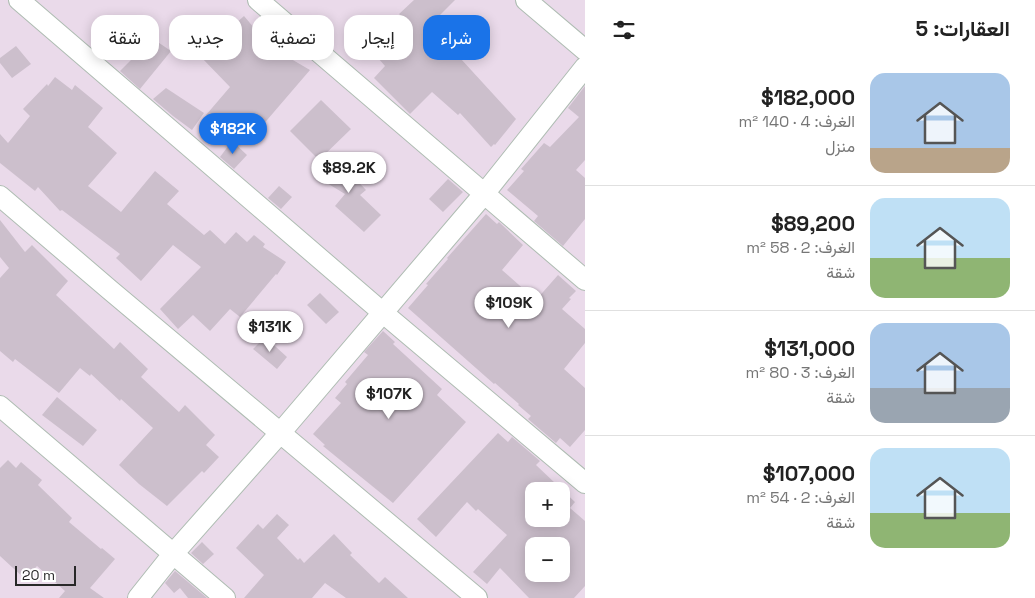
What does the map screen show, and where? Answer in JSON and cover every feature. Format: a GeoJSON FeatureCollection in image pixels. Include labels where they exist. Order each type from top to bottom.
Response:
{"type":"FeatureCollection","features":[{"type":"Feature","properties":{"kind":"street"},"geometry":{"type":"LineString","coordinates":[[20,0],[382,312],[585,483]]}},
{"type":"Feature","properties":{"kind":"street"},"geometry":{"type":"LineString","coordinates":[[258,0],[585,280]]}},
{"type":"Feature","properties":{"kind":"street"},"geometry":{"type":"LineString","coordinates":[[526,0],[585,50]]}},
{"type":"Feature","properties":{"kind":"street"},"geometry":{"type":"LineString","coordinates":[[138,598],[173,554],[281,432],[484,194],[585,67]]}},
{"type":"Feature","properties":{"kind":"street"},"geometry":{"type":"LineString","coordinates":[[0,196],[477,598]]}},
{"type":"Feature","properties":{"kind":"street"},"geometry":{"type":"LineString","coordinates":[[0,406],[226,598]]}},
{"type":"Feature","properties":{"kind":"building"},"geometry":{"type":"Polygon","coordinates":[[[414,0],[455,0],[440,15],[423,15],[423,60],[462,60],[516,119],[495,145],[491,147],[460,113],[458,115],[432,92],[410,114],[374,78],[385,66],[380,60],[413,60],[413,15],[399,14],[414,0]]]}},
{"type":"Feature","properties":{"kind":"building"},"geometry":{"type":"Polygon","coordinates":[[[244,16],[252,25],[252,60],[293,60],[310,70],[250,140],[206,115],[230,87],[204,60],[242,60],[242,18],[244,16]]]}},
{"type":"Feature","properties":{"kind":"building"},"geometry":{"type":"Polygon","coordinates":[[[159,43],[169,50],[169,53],[140,89],[120,71],[131,60],[159,60],[159,43]]]}},
{"type":"Feature","properties":{"kind":"building"},"geometry":{"type":"Polygon","coordinates":[[[16,46],[31,64],[12,78],[0,63],[0,58],[16,46]]]}},
{"type":"Feature","properties":{"kind":"building"},"geometry":{"type":"Polygon","coordinates":[[[55,77],[72,90],[75,85],[103,108],[88,127],[117,153],[88,186],[121,212],[155,171],[179,191],[167,204],[204,235],[210,230],[225,244],[236,232],[247,242],[254,235],[265,244],[263,247],[286,262],[240,317],[230,309],[210,331],[193,315],[178,329],[160,309],[201,267],[173,245],[141,281],[116,258],[120,254],[62,210],[60,211],[38,187],[35,191],[0,163],[0,134],[8,143],[30,116],[23,109],[55,77]]]}},
{"type":"Feature","properties":{"kind":"building"},"geometry":{"type":"Polygon","coordinates":[[[585,86],[585,160],[576,170],[585,178],[585,219],[563,246],[534,221],[538,216],[507,190],[524,171],[521,169],[544,143],[550,147],[579,117],[568,108],[585,86]]]}},
{"type":"Feature","properties":{"kind":"building"},"geometry":{"type":"Polygon","coordinates":[[[166,88],[204,113],[192,130],[153,99],[166,88]]]}},
{"type":"Feature","properties":{"kind":"building"},"geometry":{"type":"Polygon","coordinates":[[[321,100],[351,129],[319,160],[290,131],[321,100]]]}},
{"type":"Feature","properties":{"kind":"building"},"geometry":{"type":"Polygon","coordinates":[[[232,141],[247,155],[234,169],[220,157],[232,141]]]}},
{"type":"Feature","properties":{"kind":"building"},"geometry":{"type":"Polygon","coordinates":[[[331,153],[366,190],[360,195],[381,215],[364,232],[335,206],[345,194],[317,177],[331,153]]]}},
{"type":"Feature","properties":{"kind":"building"},"geometry":{"type":"Polygon","coordinates":[[[448,179],[463,192],[443,212],[429,199],[448,179]]]}},
{"type":"Feature","properties":{"kind":"building"},"geometry":{"type":"Polygon","coordinates":[[[279,186],[292,197],[281,209],[268,198],[279,186]]]}},
{"type":"Feature","properties":{"kind":"building"},"geometry":{"type":"Polygon","coordinates":[[[486,214],[497,224],[499,222],[523,245],[502,270],[536,300],[558,275],[576,291],[562,309],[585,329],[585,343],[564,369],[585,388],[585,430],[570,447],[560,438],[556,443],[528,419],[531,416],[519,404],[408,308],[428,285],[426,284],[447,258],[486,214]]]}},
{"type":"Feature","properties":{"kind":"building"},"geometry":{"type":"Polygon","coordinates":[[[0,220],[25,252],[32,245],[68,281],[56,295],[114,349],[120,342],[148,369],[141,377],[179,412],[185,405],[215,435],[206,445],[219,457],[167,506],[119,465],[153,428],[91,374],[90,376],[80,368],[59,393],[15,359],[13,362],[0,351],[0,278],[9,268],[0,257],[0,220]]]}},
{"type":"Feature","properties":{"kind":"building"},"geometry":{"type":"Polygon","coordinates":[[[320,293],[339,312],[326,324],[307,305],[320,293]]]}},
{"type":"Feature","properties":{"kind":"building"},"geometry":{"type":"Polygon","coordinates":[[[383,331],[395,342],[393,344],[442,389],[437,395],[466,422],[393,503],[323,446],[325,445],[313,434],[341,403],[335,398],[347,384],[345,382],[368,355],[364,352],[383,331]]]}},
{"type":"Feature","properties":{"kind":"building"},"geometry":{"type":"Polygon","coordinates":[[[265,337],[287,357],[277,369],[253,349],[265,337]]]}},
{"type":"Feature","properties":{"kind":"building"},"geometry":{"type":"Polygon","coordinates":[[[57,397],[97,430],[83,446],[42,415],[57,397]]]}},
{"type":"Feature","properties":{"kind":"building"},"geometry":{"type":"Polygon","coordinates":[[[498,433],[508,442],[512,437],[540,461],[536,465],[554,482],[525,482],[525,527],[570,527],[570,508],[585,521],[585,586],[574,598],[529,598],[500,568],[487,584],[473,572],[507,535],[478,509],[476,511],[467,502],[436,537],[417,519],[498,433]]]}},
{"type":"Feature","properties":{"kind":"building"},"geometry":{"type":"Polygon","coordinates":[[[8,460],[16,468],[21,462],[42,480],[38,485],[72,518],[69,522],[115,559],[90,588],[104,598],[59,598],[65,591],[37,566],[25,579],[0,556],[0,468],[8,460]]]}},
{"type":"Feature","properties":{"kind":"building"},"geometry":{"type":"Polygon","coordinates":[[[570,497],[575,502],[570,508],[570,497]]]}},
{"type":"Feature","properties":{"kind":"building"},"geometry":{"type":"Polygon","coordinates":[[[277,514],[289,525],[277,538],[298,560],[300,558],[304,563],[334,534],[352,553],[350,555],[379,583],[385,577],[408,598],[346,598],[325,583],[312,598],[244,598],[264,575],[236,548],[258,524],[263,529],[277,514]]]}},
{"type":"Feature","properties":{"kind":"building"},"geometry":{"type":"Polygon","coordinates":[[[202,542],[214,554],[203,564],[191,553],[202,542]]]}},
{"type":"Feature","properties":{"kind":"building"},"geometry":{"type":"Polygon","coordinates":[[[175,571],[207,598],[188,598],[180,588],[174,593],[165,583],[175,571]]]}}]}
